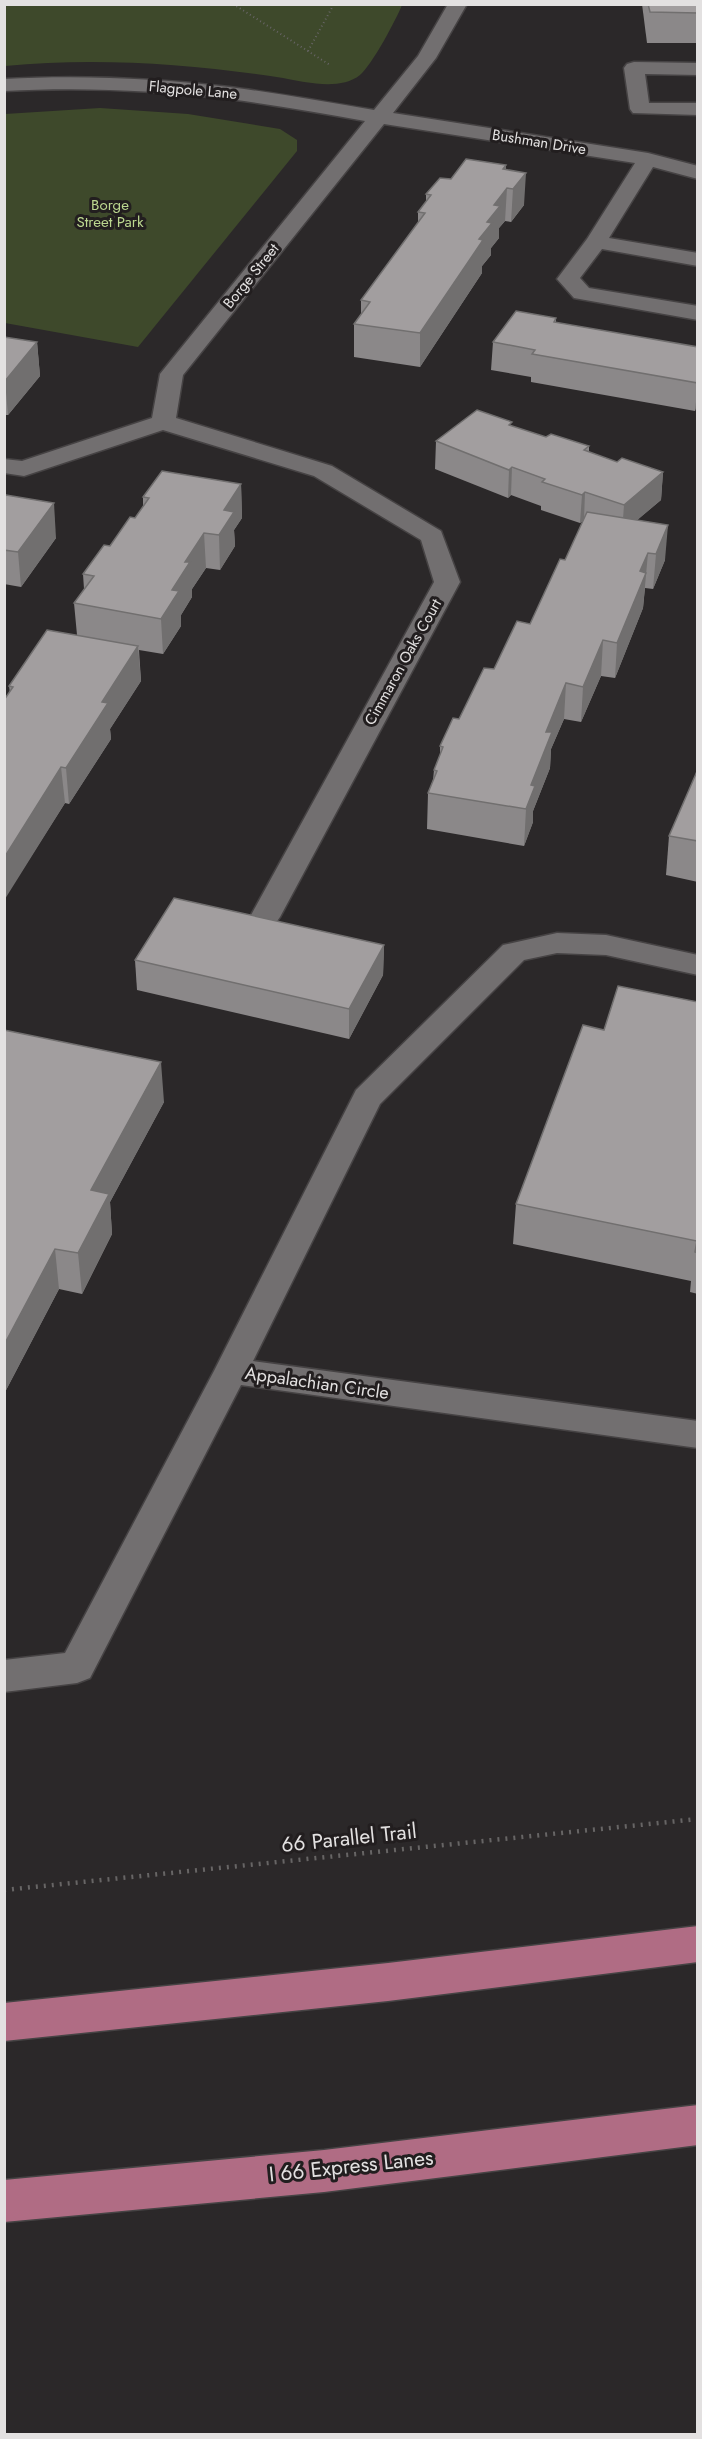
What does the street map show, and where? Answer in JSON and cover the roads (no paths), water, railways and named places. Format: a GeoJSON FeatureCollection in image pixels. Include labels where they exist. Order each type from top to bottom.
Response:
{"type":"FeatureCollection","features":[{"type":"Feature","properties":{"kind":"highway"},"geometry":{"type":"LineString","coordinates":[[4,2022],[388,1982],[698,1944]]}},
{"type":"Feature","properties":{"kind":"highway","name":"I 66 Express Lanes"},"geometry":{"type":"LineString","coordinates":[[4,2201],[324,2171],[698,2125]]}},
{"type":"Feature","properties":{"kind":"street","name":"Borge Street"},"geometry":{"type":"LineString","coordinates":[[164,422],[172,374],[426,58],[458,4]]}},
{"type":"Feature","properties":{"kind":"street"},"geometry":{"type":"LineString","coordinates":[[698,69],[634,68],[640,109],[698,109]]}},
{"type":"Feature","properties":{"kind":"street","name":"Flagpole Lane"},"geometry":{"type":"LineString","coordinates":[[4,85],[66,82],[121,84],[238,94],[379,116]]}},
{"type":"Feature","properties":{"kind":"street","name":"Bushman Drive"},"geometry":{"type":"LineString","coordinates":[[379,116],[648,159],[698,173]]}},
{"type":"Feature","properties":{"kind":"street"},"geometry":{"type":"LineString","coordinates":[[648,159],[596,242],[568,279],[582,293],[698,313]]}},
{"type":"Feature","properties":{"kind":"street"},"geometry":{"type":"LineString","coordinates":[[596,242],[698,260]]}},
{"type":"Feature","properties":{"kind":"street"},"geometry":{"type":"LineString","coordinates":[[4,466],[24,469],[164,422]]}},
{"type":"Feature","properties":{"kind":"street","name":"Cimmaron Oaks Court"},"geometry":{"type":"LineString","coordinates":[[164,422],[323,471],[432,536],[447,582],[265,917]]}},
{"type":"Feature","properties":{"kind":"street"},"geometry":{"type":"LineString","coordinates":[[231,1371],[367,1098],[514,952],[557,943],[606,945],[698,964]]}},
{"type":"Feature","properties":{"kind":"street","name":"Appalachian Circle"},"geometry":{"type":"LineString","coordinates":[[4,1676],[76,1667],[231,1371],[698,1435]]}},
{"type":"Feature","properties":{"kind":"park label","name":"Borge Street Park"},"geometry":{"type":"Point","coordinates":[110,214]}}]}
